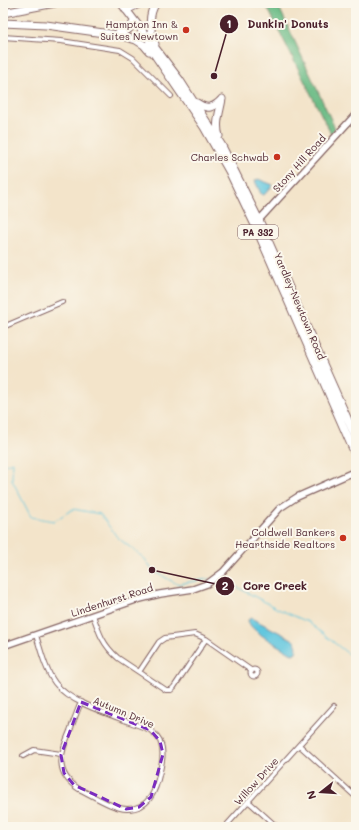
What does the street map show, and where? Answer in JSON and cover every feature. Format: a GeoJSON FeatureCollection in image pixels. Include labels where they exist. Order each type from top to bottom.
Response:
{"type":"FeatureCollection","features":[{"type":"Feature","properties":{"kind":"highway"},"geometry":{"type":"LineString","coordinates":[[3,13],[55,3]]}},
{"type":"Feature","properties":{"kind":"highway","name":"Yardley-Newtown Road"},"geometry":{"type":"LineString","coordinates":[[121,3],[204,127],[229,171],[256,221],[356,438]]}},
{"type":"Feature","properties":{"kind":"highway"},"geometry":{"type":"LineString","coordinates":[[126,10],[141,3]]}},
{"type":"Feature","properties":{"kind":"highway"},"geometry":{"type":"LineString","coordinates":[[156,3],[151,14],[150,26],[156,54]]}},
{"type":"Feature","properties":{"kind":"highway"},"geometry":{"type":"LineString","coordinates":[[111,34],[126,31],[132,27],[134,22]]}},
{"type":"Feature","properties":{"kind":"highway"},"geometry":{"type":"LineString","coordinates":[[3,23],[46,25],[111,34],[136,40],[156,54]]}},
{"type":"Feature","properties":{"kind":"highway","name":"Yardley-Newtown Road"},"geometry":{"type":"LineString","coordinates":[[156,54],[192,99],[222,146],[235,170],[356,456]]}},
{"type":"Feature","properties":{"kind":"highway"},"geometry":{"type":"LineString","coordinates":[[192,99],[204,108],[211,108],[217,105],[222,99],[216,127],[219,136],[232,159],[235,170]]}},
{"type":"Feature","properties":{"kind":"street"},"geometry":{"type":"LineString","coordinates":[[3,37],[61,40],[120,50],[133,58],[171,96]]}},
{"type":"Feature","properties":{"kind":"street","name":"Stony Hill Road"},"geometry":{"type":"LineString","coordinates":[[256,221],[356,114]]}},
{"type":"Feature","properties":{"kind":"street"},"geometry":{"type":"LineString","coordinates":[[3,327],[62,302]]}},
{"type":"Feature","properties":{"kind":"street","name":"Lindenhurst Road"},"geometry":{"type":"LineString","coordinates":[[3,646],[148,596],[193,589],[212,581],[218,577],[248,545],[280,508],[296,497],[356,471]]}},
{"type":"Feature","properties":{"kind":"street"},"geometry":{"type":"LineString","coordinates":[[93,615],[100,637],[118,658],[166,690],[171,690],[175,686],[206,639]]}},
{"type":"Feature","properties":{"kind":"street"},"geometry":{"type":"LineString","coordinates":[[139,672],[159,642],[164,638],[195,634],[206,639],[252,671]]}},
{"type":"Feature","properties":{"kind":"street","name":"Autumn Drive"},"geometry":{"type":"LineString","coordinates":[[36,635],[48,668],[56,683],[66,694],[150,730],[157,736],[161,744],[163,754],[155,790],[150,798],[139,807],[126,809],[115,806],[79,789],[66,777],[62,766],[61,754],[82,702]]}},
{"type":"Feature","properties":{"kind":"street","name":"Willow Drive"},"geometry":{"type":"LineString","coordinates":[[225,827],[334,706]]}},
{"type":"Feature","properties":{"kind":"street"},"geometry":{"type":"LineString","coordinates":[[299,745],[356,797]]}},
{"type":"Feature","properties":{"kind":"street"},"geometry":{"type":"LineString","coordinates":[[23,756],[34,750],[61,754]]}},
{"type":"Feature","properties":{"kind":"street"},"geometry":{"type":"LineString","coordinates":[[248,801],[277,827]]}},
{"type":"Feature","properties":{"kind":"highlighted area"},"geometry":{"type":"Polygon","coordinates":[[[81,702],[150,730],[160,741],[163,754],[151,797],[139,807],[126,809],[74,785],[64,773],[61,755],[81,702]]]}},
{"type":"Feature","properties":{"kind":"green space"},"geometry":{"type":"Polygon","coordinates":[[[265,3],[277,3],[335,128],[331,134],[265,3]]]}},
{"type":"Feature","properties":{"kind":"water"},"geometry":{"type":"Polygon","coordinates":[[[258,179],[273,185],[264,195],[261,194],[255,181],[258,179]]]}},
{"type":"Feature","properties":{"kind":"water"},"geometry":{"type":"Polygon","coordinates":[[[251,618],[292,639],[297,648],[296,652],[293,654],[290,653],[259,633],[250,624],[248,620],[251,618]]]}},
{"type":"Feature","properties":{"kind":"waterway"},"geometry":{"type":"LineString","coordinates":[[3,465],[13,462],[12,480],[31,517],[54,521],[73,509],[100,514],[117,537],[145,559],[152,570],[177,584],[209,579]]}},
{"type":"Feature","properties":{"kind":"waterway"},"geometry":{"type":"LineString","coordinates":[[219,578],[278,609],[308,622],[356,660]]}},
{"type":"Feature","properties":{"kind":"place","name":"Hampton Inn & Suites Newtown"},"geometry":{"type":"Point","coordinates":[186,30]}},
{"type":"Feature","properties":{"kind":"place","name":"Dunkin' Donuts"},"geometry":{"type":"Point","coordinates":[214,76]}},
{"type":"Feature","properties":{"kind":"place","name":"Charles Schwab"},"geometry":{"type":"Point","coordinates":[277,157]}},
{"type":"Feature","properties":{"kind":"place","name":"Coldwell Bankers Hearthside Realtors"},"geometry":{"type":"Point","coordinates":[343,538]}},
{"type":"Feature","properties":{"kind":"place","name":"Core Creek"},"geometry":{"type":"Point","coordinates":[152,570]}}]}
